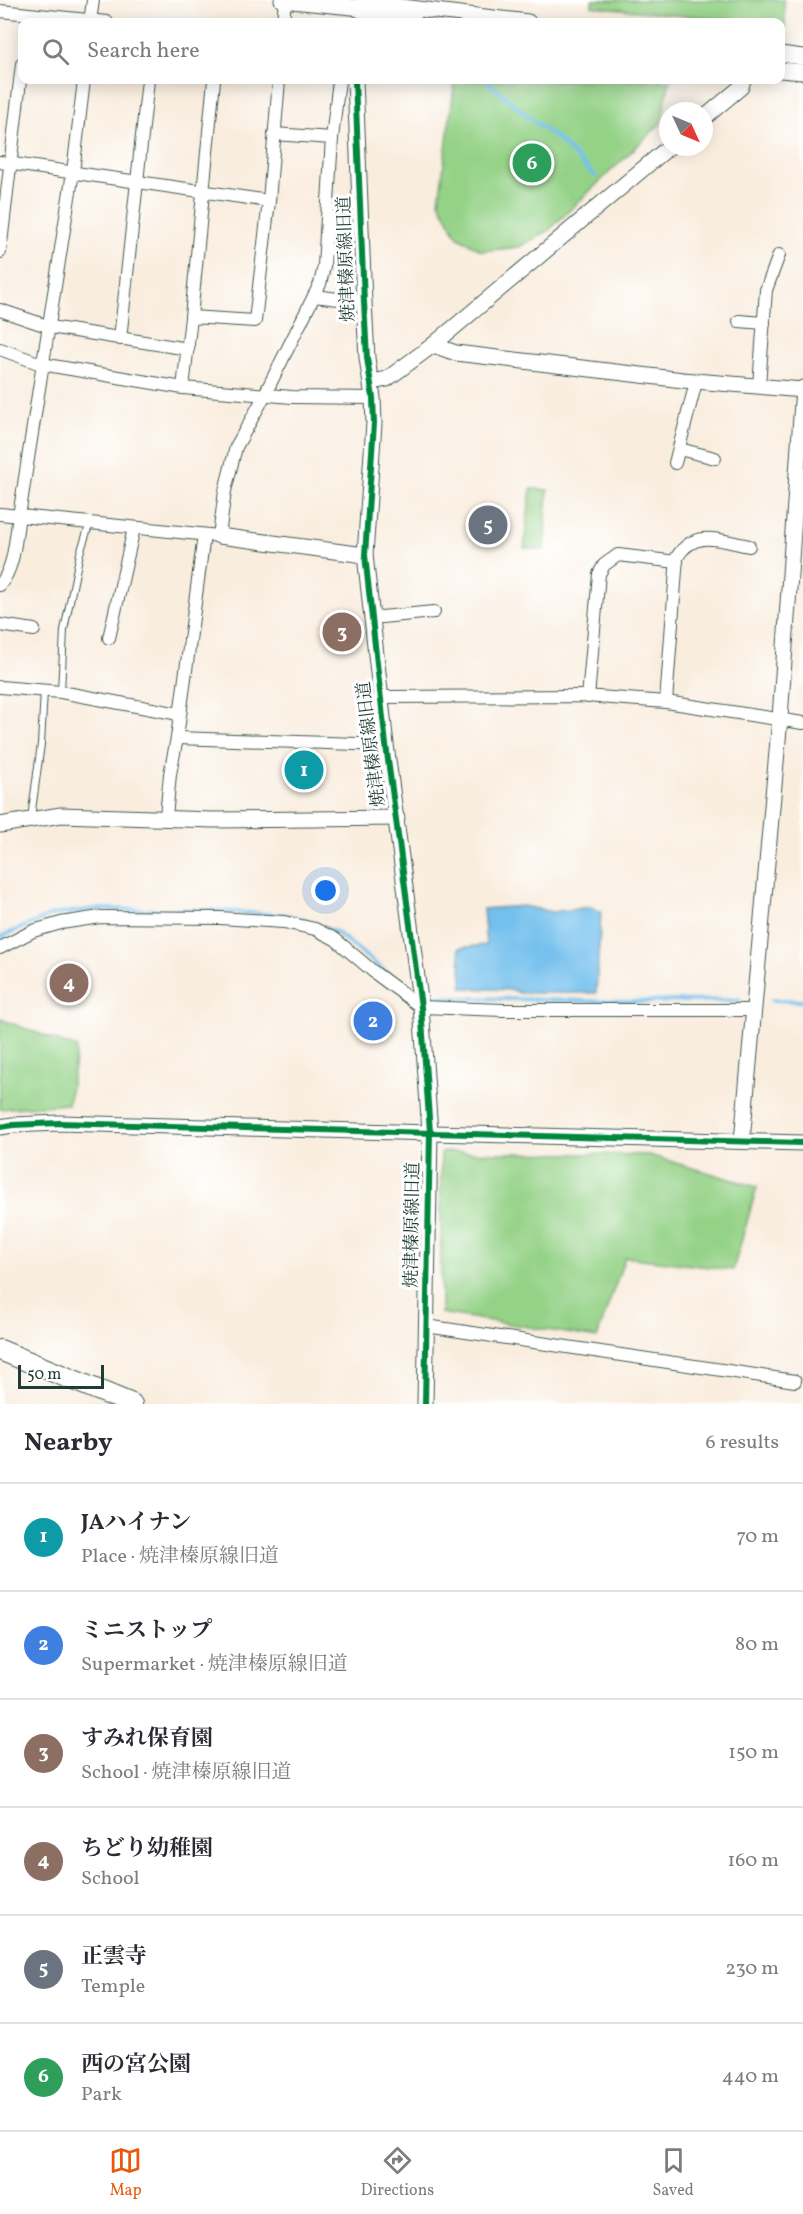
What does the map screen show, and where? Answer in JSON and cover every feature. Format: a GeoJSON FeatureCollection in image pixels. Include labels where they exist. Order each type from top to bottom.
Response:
{"type":"FeatureCollection","features":[{"type":"Feature","properties":{"kind":"main road"},"geometry":{"type":"LineString","coordinates":[[0,1350],[132,1404]]}},
{"type":"Feature","properties":{"kind":"main road"},"geometry":{"type":"LineString","coordinates":[[0,1358],[35,1365]]}},
{"type":"Feature","properties":{"kind":"street"},"geometry":{"type":"LineString","coordinates":[[90,18],[93,0]]}},
{"type":"Feature","properties":{"kind":"street"},"geometry":{"type":"LineString","coordinates":[[283,18],[284,0],[352,10],[381,18]]}},
{"type":"Feature","properties":{"kind":"street"},"geometry":{"type":"LineString","coordinates":[[352,10],[385,5],[494,18]]}},
{"type":"Feature","properties":{"kind":"street"},"geometry":{"type":"LineString","coordinates":[[0,11],[28,18]]}},
{"type":"Feature","properties":{"kind":"street"},"geometry":{"type":"LineString","coordinates":[[785,55],[803,57]]}},
{"type":"Feature","properties":{"kind":"street"},"geometry":{"type":"LineString","coordinates":[[785,70],[803,72]]}},
{"type":"Feature","properties":{"kind":"street"},"geometry":{"type":"LineString","coordinates":[[0,252],[5,163],[19,84]]}},
{"type":"Feature","properties":{"kind":"street"},"geometry":{"type":"LineString","coordinates":[[0,585],[6,579],[11,564],[42,364],[50,327],[84,84]]}},
{"type":"Feature","properties":{"kind":"street"},"geometry":{"type":"LineString","coordinates":[[120,339],[148,84]]}},
{"type":"Feature","properties":{"kind":"street"},"geometry":{"type":"LineString","coordinates":[[183,388],[214,84]]}},
{"type":"Feature","properties":{"kind":"street"},"geometry":{"type":"LineString","coordinates":[[191,317],[255,321],[269,201],[279,84]]}},
{"type":"Feature","properties":{"kind":"street"},"geometry":{"type":"LineString","coordinates":[[219,536],[225,491],[236,447],[320,284],[324,266],[332,138],[339,84]]}},
{"type":"Feature","properties":{"kind":"street","name":"焼津榛原線旧道"},"geometry":{"type":"LineString","coordinates":[[355,84],[367,358],[373,390],[374,423],[365,555],[386,745],[421,1007],[430,1132],[425,1404]]}},
{"type":"Feature","properties":{"kind":"street"},"geometry":{"type":"LineString","coordinates":[[713,110],[742,84]]}},
{"type":"Feature","properties":{"kind":"street"},"geometry":{"type":"LineString","coordinates":[[274,134],[332,138]]}},
{"type":"Feature","properties":{"kind":"street"},"geometry":{"type":"LineString","coordinates":[[0,349],[42,364],[183,388],[264,395],[361,399],[433,345],[659,155]]}},
{"type":"Feature","properties":{"kind":"street"},"geometry":{"type":"LineString","coordinates":[[5,163],[269,201]]}},
{"type":"Feature","properties":{"kind":"street"},"geometry":{"type":"LineString","coordinates":[[759,386],[766,290],[779,255]]}},
{"type":"Feature","properties":{"kind":"street"},"geometry":{"type":"LineString","coordinates":[[314,296],[364,302]]}},
{"type":"Feature","properties":{"kind":"street"},"geometry":{"type":"LineString","coordinates":[[0,309],[50,327],[188,349]]}},
{"type":"Feature","properties":{"kind":"street"},"geometry":{"type":"LineString","coordinates":[[739,321],[764,323]]}},
{"type":"Feature","properties":{"kind":"street"},"geometry":{"type":"LineString","coordinates":[[433,345],[456,353],[696,382],[803,389],[780,718],[742,1141]]}},
{"type":"Feature","properties":{"kind":"street"},"geometry":{"type":"LineString","coordinates":[[675,463],[696,382]]}},
{"type":"Feature","properties":{"kind":"street"},"geometry":{"type":"LineString","coordinates":[[679,448],[715,458]]}},
{"type":"Feature","properties":{"kind":"street"},"geometry":{"type":"LineString","coordinates":[[0,513],[219,536],[365,555]]}},
{"type":"Feature","properties":{"kind":"street"},"geometry":{"type":"LineString","coordinates":[[109,638],[134,528]]}},
{"type":"Feature","properties":{"kind":"street"},"geometry":{"type":"LineString","coordinates":[[166,817],[204,535]]}},
{"type":"Feature","properties":{"kind":"street"},"geometry":{"type":"LineString","coordinates":[[666,702],[677,562],[684,545],[702,538],[749,546]]}},
{"type":"Feature","properties":{"kind":"street"},"geometry":{"type":"LineString","coordinates":[[588,697],[598,574],[604,565],[618,555],[677,562]]}},
{"type":"Feature","properties":{"kind":"street"},"geometry":{"type":"LineString","coordinates":[[371,618],[434,612]]}},
{"type":"Feature","properties":{"kind":"street"},"geometry":{"type":"LineString","coordinates":[[0,625],[34,630]]}},
{"type":"Feature","properties":{"kind":"street"},"geometry":{"type":"LineString","coordinates":[[0,687],[60,692],[179,714]]}},
{"type":"Feature","properties":{"kind":"street"},"geometry":{"type":"LineString","coordinates":[[382,697],[588,697],[666,702],[803,723]]}},
{"type":"Feature","properties":{"kind":"street"},"geometry":{"type":"LineString","coordinates":[[177,738],[386,745]]}},
{"type":"Feature","properties":{"kind":"street"},"geometry":{"type":"LineString","coordinates":[[0,825],[61,815],[213,820],[397,818]]}},
{"type":"Feature","properties":{"kind":"street"},"geometry":{"type":"LineString","coordinates":[[0,948],[33,931],[100,916],[220,918],[284,922],[315,929],[335,939],[375,973],[421,1007],[515,1010],[755,1010]]}},
{"type":"Feature","properties":{"kind":"street"},"geometry":{"type":"LineString","coordinates":[[0,1127],[59,1123],[803,1143]]}},
{"type":"Feature","properties":{"kind":"street"},"geometry":{"type":"LineString","coordinates":[[426,1326],[795,1381]]}},
{"type":"Feature","properties":{"kind":"lane"},"geometry":{"type":"LineString","coordinates":[[60,692],[64,630],[80,553],[90,523]]}},
{"type":"Feature","properties":{"kind":"lane"},"geometry":{"type":"LineString","coordinates":[[31,820],[41,744],[44,691]]}},
{"type":"Feature","properties":{"kind":"green space"},"geometry":{"type":"Polygon","coordinates":[[[592,0],[784,0],[785,18],[705,18],[592,6],[592,0]]]}},
{"type":"Feature","properties":{"kind":"green space"},"geometry":{"type":"Polygon","coordinates":[[[454,84],[669,84],[665,102],[659,102],[659,125],[548,231],[519,247],[482,251],[457,236],[439,202],[454,84]]]}},
{"type":"Feature","properties":{"kind":"green space"},"geometry":{"type":"Polygon","coordinates":[[[531,489],[548,490],[544,550],[524,548],[531,489]]]}},
{"type":"Feature","properties":{"kind":"green space"},"geometry":{"type":"Polygon","coordinates":[[[0,1019],[77,1048],[68,1104],[0,1109],[0,1019]]]}},
{"type":"Feature","properties":{"kind":"green space"},"geometry":{"type":"Polygon","coordinates":[[[441,1152],[649,1155],[757,1187],[733,1270],[625,1257],[597,1338],[441,1313],[441,1152]]]}},
{"type":"Feature","properties":{"kind":"water"},"geometry":{"type":"Polygon","coordinates":[[[523,906],[552,912],[591,907],[601,912],[596,993],[519,993],[514,990],[463,988],[459,948],[486,945],[483,909],[523,906]]]}},
{"type":"Feature","properties":{"kind":"waterway"},"geometry":{"type":"LineString","coordinates":[[491,84],[555,137],[595,176]]}},
{"type":"Feature","properties":{"kind":"waterway"},"geometry":{"type":"LineString","coordinates":[[0,937],[52,915],[94,909],[223,911],[291,916],[306,921]]}},
{"type":"Feature","properties":{"kind":"waterway"},"geometry":{"type":"LineString","coordinates":[[327,929],[336,932],[403,986]]}},
{"type":"Feature","properties":{"kind":"waterway"},"geometry":{"type":"LineString","coordinates":[[430,997],[625,1002],[740,1000]]}},
{"type":"Feature","properties":{"kind":"waterway"},"geometry":{"type":"LineString","coordinates":[[772,1000],[803,1001]]}},
{"type":"Feature","properties":{"kind":"cycle path"},"geometry":{"type":"LineString","coordinates":[[355,84],[367,358],[374,423],[365,555],[386,745],[421,1007],[430,1132],[425,1404]]}},
{"type":"Feature","properties":{"kind":"cycle path"},"geometry":{"type":"LineString","coordinates":[[0,1127],[59,1123],[803,1143]]}},
{"type":"Feature","properties":{"kind":"place","name":"西の宮公園"},"geometry":{"type":"Point","coordinates":[532,163]}},
{"type":"Feature","properties":{"kind":"place","name":"正雲寺"},"geometry":{"type":"Point","coordinates":[488,525]}},
{"type":"Feature","properties":{"kind":"place","name":"すみれ保育園"},"geometry":{"type":"Point","coordinates":[342,632]}},
{"type":"Feature","properties":{"kind":"place","name":"JAハイナン"},"geometry":{"type":"Point","coordinates":[304,770]}},
{"type":"Feature","properties":{"kind":"place","name":"ちどり幼稚園"},"geometry":{"type":"Point","coordinates":[69,983]}},
{"type":"Feature","properties":{"kind":"place","name":"ミニストップ"},"geometry":{"type":"Point","coordinates":[373,1021]}}]}
